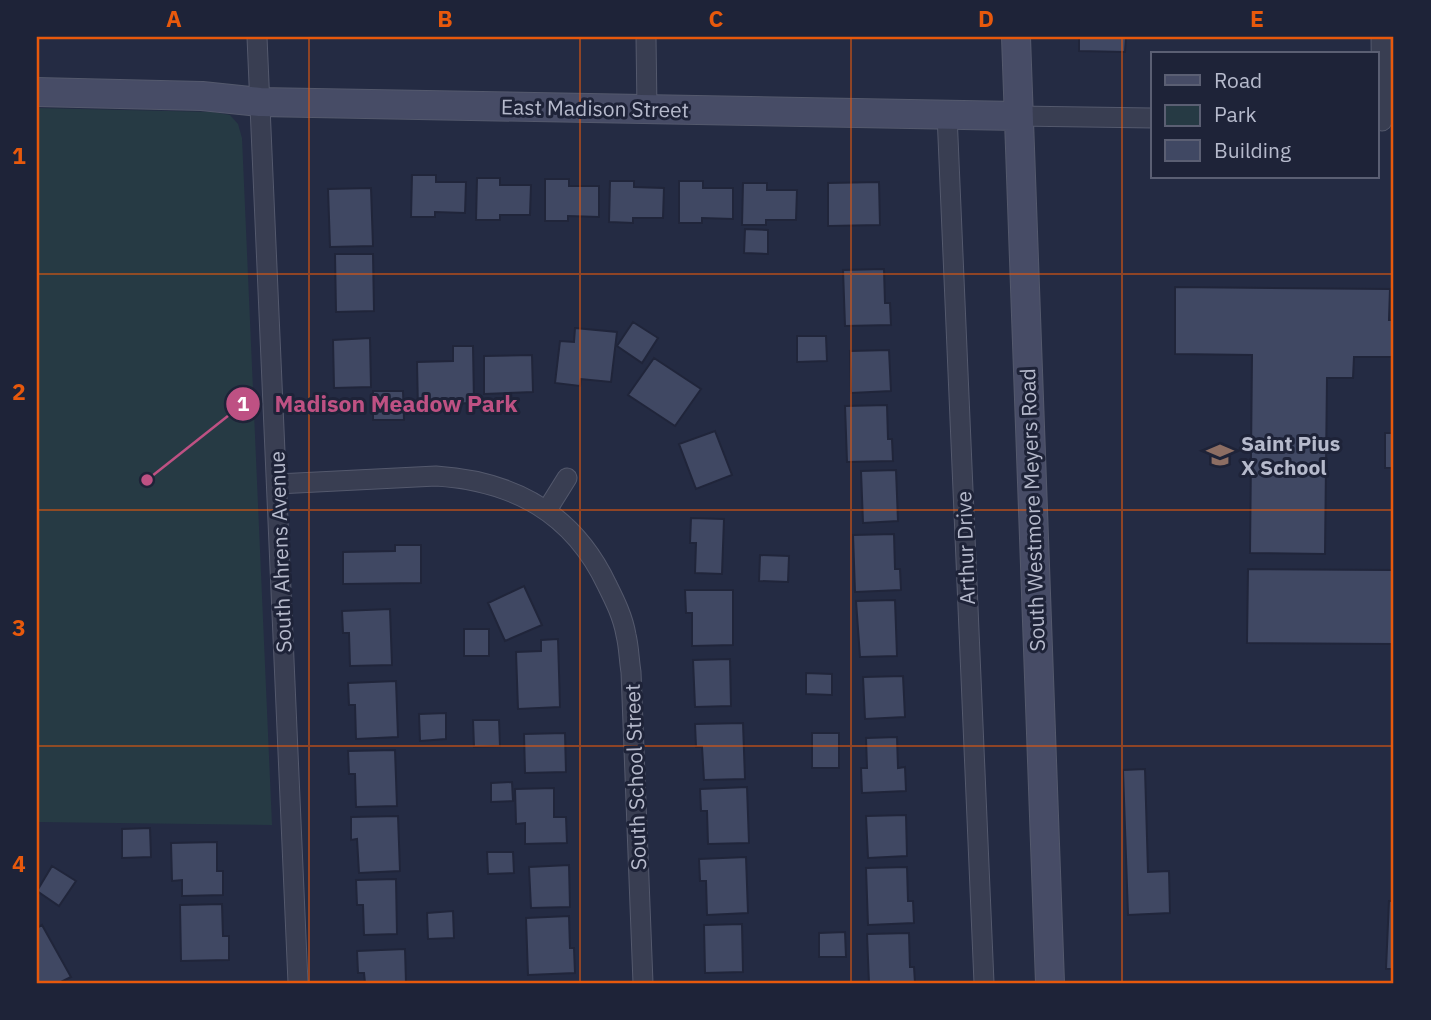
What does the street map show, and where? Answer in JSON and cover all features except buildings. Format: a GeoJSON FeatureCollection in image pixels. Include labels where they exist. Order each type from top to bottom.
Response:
{"type":"FeatureCollection","features":[{"type":"Feature","properties":{"kind":"street","name":"South Ahrens Avenue"},"geometry":{"type":"LineString","coordinates":[[257,37],[298,983]]}},
{"type":"Feature","properties":{"kind":"street"},"geometry":{"type":"LineString","coordinates":[[646,37],[648,109]]}},
{"type":"Feature","properties":{"kind":"street","name":"South Westmore Meyers Road"},"geometry":{"type":"LineString","coordinates":[[1016,37],[1050,983]]}},
{"type":"Feature","properties":{"kind":"street"},"geometry":{"type":"LineString","coordinates":[[1381,37],[1384,121]]}},
{"type":"Feature","properties":{"kind":"street","name":"East Madison Street"},"geometry":{"type":"LineString","coordinates":[[37,92],[202,96],[260,102],[1151,118]]}},
{"type":"Feature","properties":{"kind":"street","name":"Arthur Drive"},"geometry":{"type":"LineString","coordinates":[[947,114],[984,983]]}},
{"type":"Feature","properties":{"kind":"street","name":"South School Street"},"geometry":{"type":"LineString","coordinates":[[277,484],[453,477],[501,487],[547,510],[575,534],[602,575],[620,613],[626,635],[631,672],[643,983]]}},
{"type":"Feature","properties":{"kind":"street"},"geometry":{"type":"LineString","coordinates":[[547,510],[567,478]]}},
{"type":"Feature","properties":{"kind":"green space"},"geometry":{"type":"Polygon","coordinates":[[[37,108],[213,112],[230,115],[238,124],[242,138],[272,825],[37,822],[37,108]]]}},
{"type":"Feature","properties":{"kind":"place","name":"Saint Pius X School"},"geometry":{"type":"Point","coordinates":[1220,455]}},
{"type":"Feature","properties":{"kind":"place","name":"Madison Meadow Park"},"geometry":{"type":"Point","coordinates":[147,480]}}]}
